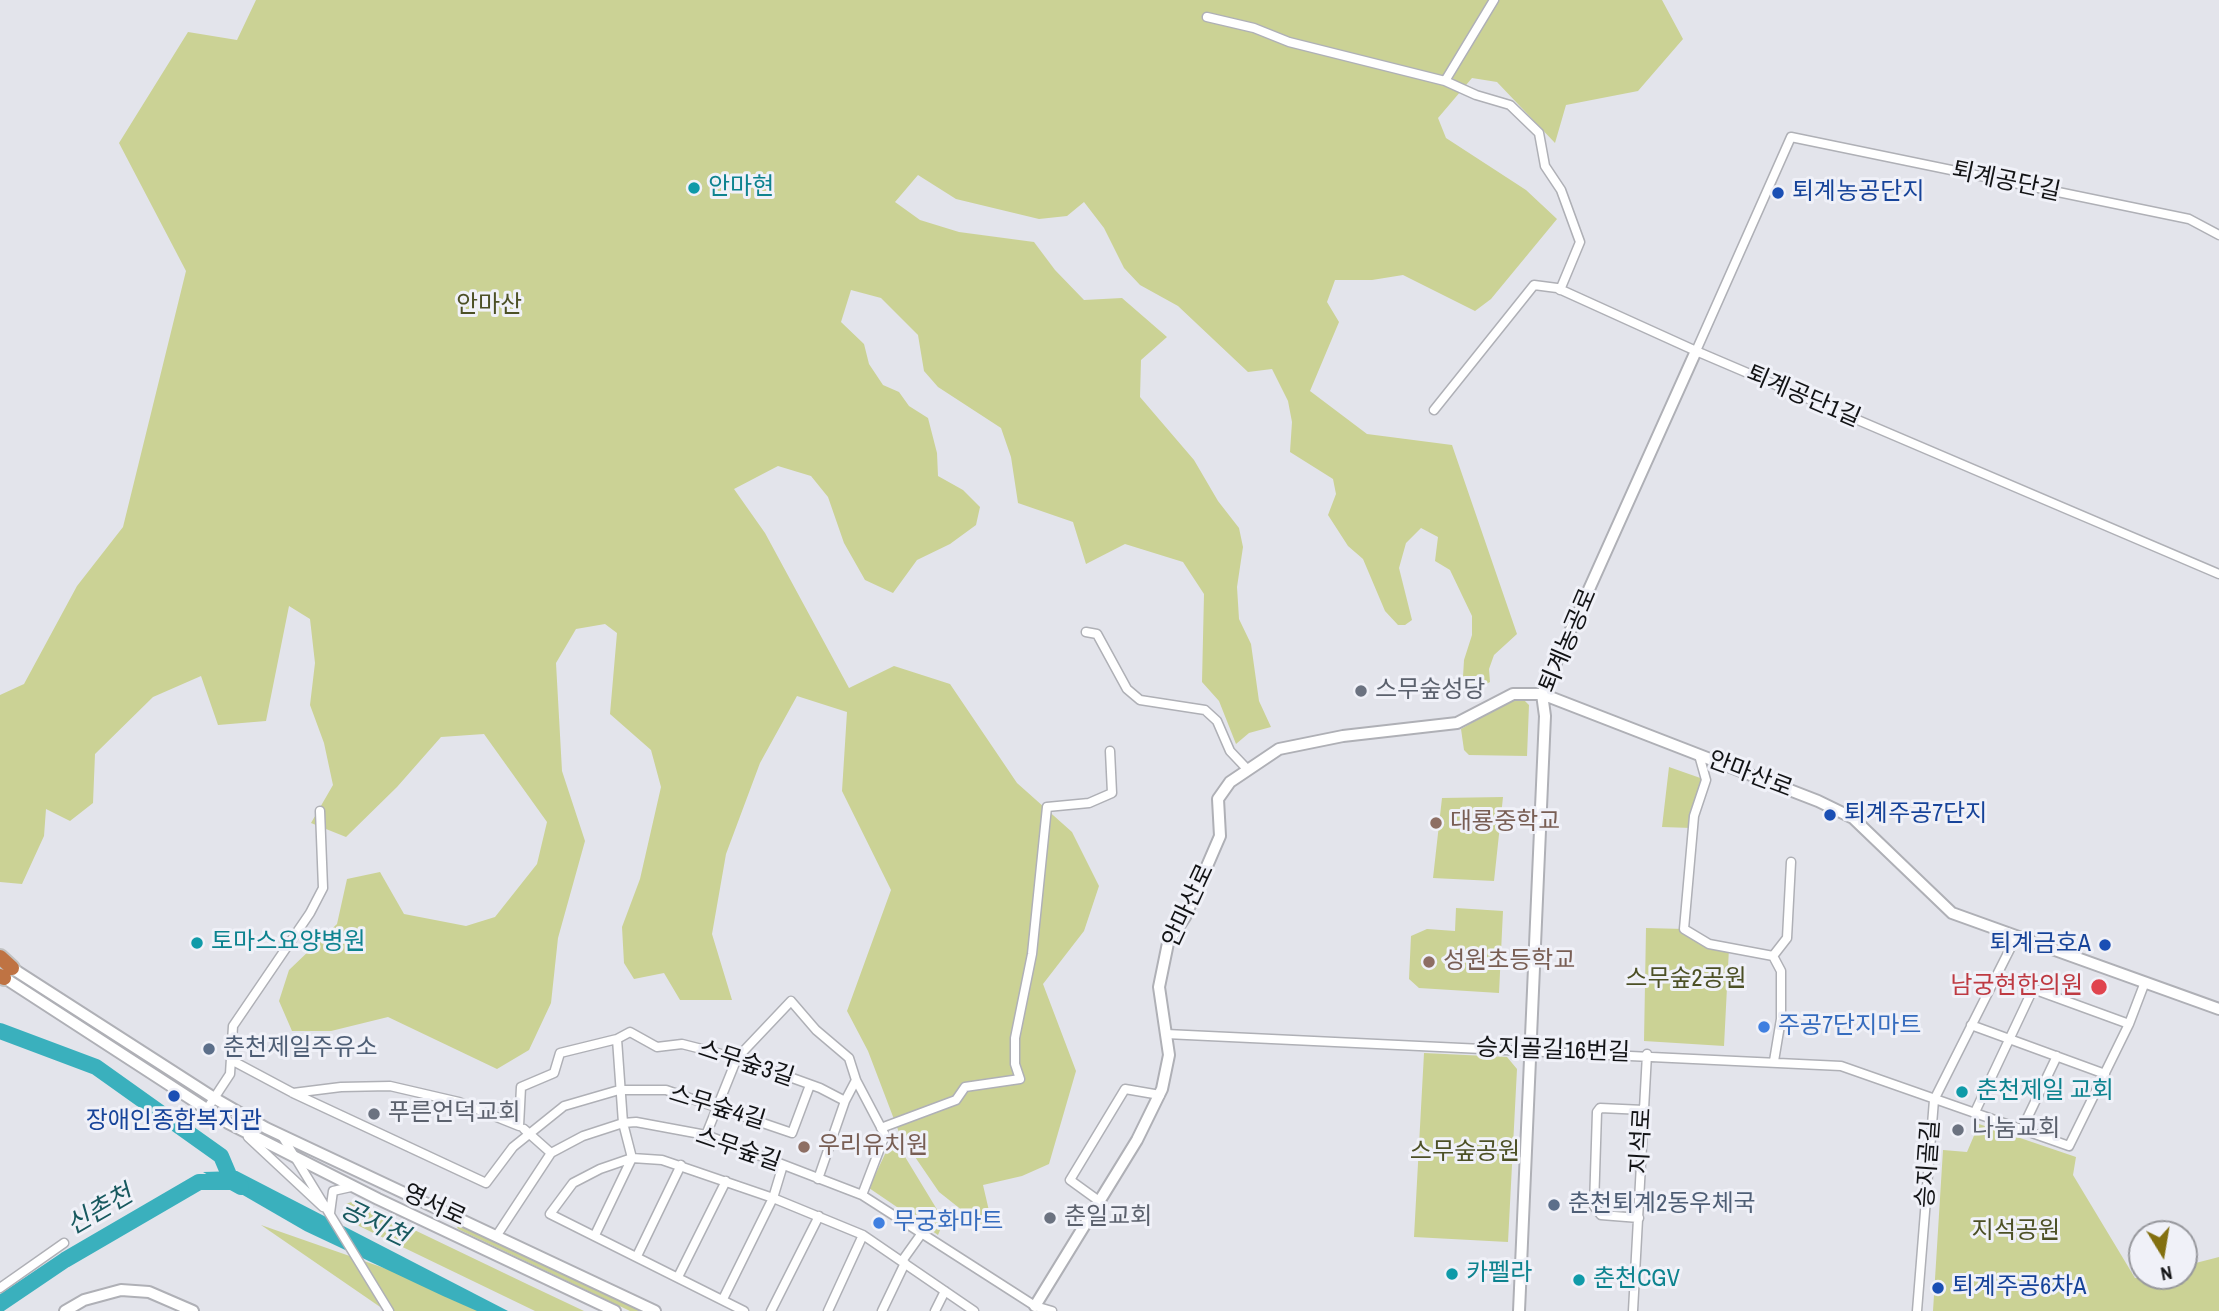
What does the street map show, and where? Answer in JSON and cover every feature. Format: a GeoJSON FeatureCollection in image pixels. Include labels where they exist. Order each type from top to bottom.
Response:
{"type":"FeatureCollection","features":[{"type":"Feature","properties":{"kind":"street"},"geometry":{"type":"LineString","coordinates":[[1445,81],[1494,0]]}},
{"type":"Feature","properties":{"kind":"street"},"geometry":{"type":"LineString","coordinates":[[1207,17],[1254,28],[1289,42],[1445,81],[1476,95],[1510,104],[1539,133],[1545,166],[1561,190],[1580,242],[1560,290]]}},
{"type":"Feature","properties":{"kind":"street","name":"퇴계공단길"},"geometry":{"type":"LineString","coordinates":[[1791,138],[2189,219],[2219,235]]}},
{"type":"Feature","properties":{"kind":"street","name":"퇴계농공로"},"geometry":{"type":"LineString","coordinates":[[1519,1311],[1545,716],[1542,694],[1791,138]]}},
{"type":"Feature","properties":{"kind":"street","name":"퇴계공단1길"},"geometry":{"type":"LineString","coordinates":[[1434,410],[1534,285],[1560,290],[1696,351],[2219,574]]}},
{"type":"Feature","properties":{"kind":"street"},"geometry":{"type":"LineString","coordinates":[[1086,632],[1097,634],[1126,689],[1140,700],[1205,710],[1216,721],[1230,751],[1248,770]]}},
{"type":"Feature","properties":{"kind":"street","name":"안마산로"},"geometry":{"type":"LineString","coordinates":[[1033,1309],[1160,1095],[1169,1055],[1159,987],[1168,943],[1185,917],[1220,836],[1218,799],[1230,782],[1279,749],[1343,736],[1457,723],[1513,694],[1542,694],[1853,818],[1952,913],[2219,1009]]}},
{"type":"Feature","properties":{"kind":"street"},"geometry":{"type":"LineString","coordinates":[[881,1128],[956,1100],[965,1087],[1020,1079],[1015,1064],[1015,1038],[1032,954],[1047,807],[1089,803],[1112,793],[1110,751]]}},
{"type":"Feature","properties":{"kind":"street"},"geometry":{"type":"LineString","coordinates":[[1699,755],[1706,780],[1694,816],[1684,929],[1709,944],[1773,956]]}},
{"type":"Feature","properties":{"kind":"street"},"geometry":{"type":"LineString","coordinates":[[207,1109],[230,1074],[233,1061],[233,1026],[310,913],[323,888],[320,811]]}},
{"type":"Feature","properties":{"kind":"street"},"geometry":{"type":"LineString","coordinates":[[1773,956],[1787,938],[1791,862]]}},
{"type":"Feature","properties":{"kind":"street","name":"승지골길"},"geometry":{"type":"LineString","coordinates":[[1917,1311],[1934,1100],[2016,937]]}},
{"type":"Feature","properties":{"kind":"street"},"geometry":{"type":"LineString","coordinates":[[1773,956],[1781,971],[1781,1019],[1774,1061]]}},
{"type":"Feature","properties":{"kind":"street","name":"영서로"},"geometry":{"type":"LineString","coordinates":[[3,969],[214,1098],[282,1136],[655,1311]]}},
{"type":"Feature","properties":{"kind":"street","name":"영서로"},"geometry":{"type":"LineString","coordinates":[[3,969],[235,1126],[356,1188],[615,1311]]}},
{"type":"Feature","properties":{"kind":"street"},"geometry":{"type":"LineString","coordinates":[[1971,1025],[2105,1073],[2129,1024],[2145,982]]}},
{"type":"Feature","properties":{"kind":"street"},"geometry":{"type":"LineString","coordinates":[[1975,1112],[2033,989],[2129,1024]]}},
{"type":"Feature","properties":{"kind":"street"},"geometry":{"type":"LineString","coordinates":[[706,1135],[737,1058],[791,1001],[816,1030],[849,1058],[856,1080],[885,1135],[862,1195]]}},
{"type":"Feature","properties":{"kind":"street","name":"스무숲3길"},"geometry":{"type":"LineString","coordinates":[[519,1126],[521,1087],[554,1073],[560,1053],[617,1039],[630,1032],[657,1047],[682,1044],[737,1058],[845,1101]]}},
{"type":"Feature","properties":{"kind":"street","name":"승지골길16번길"},"geometry":{"type":"LineString","coordinates":[[1166,1034],[1841,1066],[2069,1146],[2105,1073]]}},
{"type":"Feature","properties":{"kind":"street"},"geometry":{"type":"LineString","coordinates":[[595,1235],[632,1158],[623,1123],[617,1039]]}},
{"type":"Feature","properties":{"kind":"street","name":"지석로"},"geometry":{"type":"LineString","coordinates":[[1633,1311],[1647,1055]]}},
{"type":"Feature","properties":{"kind":"street"},"geometry":{"type":"LineString","coordinates":[[2022,1129],[2057,1056]]}},
{"type":"Feature","properties":{"kind":"street","name":"스무숲4길"},"geometry":{"type":"LineString","coordinates":[[233,1061],[293,1093],[486,1183],[529,1132],[564,1106],[620,1090],[666,1090],[717,1105],[792,1133],[810,1085]]}},
{"type":"Feature","properties":{"kind":"street"},"geometry":{"type":"LineString","coordinates":[[818,1179],[845,1101],[856,1080]]}},
{"type":"Feature","properties":{"kind":"street"},"geometry":{"type":"LineString","coordinates":[[293,1093],[341,1087],[390,1086],[459,1101],[519,1126],[551,1153]]}},
{"type":"Feature","properties":{"kind":"street"},"geometry":{"type":"LineString","coordinates":[[1099,1201],[1070,1181],[1125,1089],[1160,1095]]}},
{"type":"Feature","properties":{"kind":"street"},"geometry":{"type":"LineString","coordinates":[[1639,1218],[1601,1215],[1594,1206],[1597,1112],[1600,1108],[1644,1110]]}},
{"type":"Feature","properties":{"kind":"street","name":"스무숲길"},"geometry":{"type":"LineString","coordinates":[[496,1235],[551,1153],[583,1136],[623,1123],[636,1122],[706,1135],[862,1195],[1033,1309]]}},
{"type":"Feature","properties":{"kind":"street"},"geometry":{"type":"LineString","coordinates":[[235,1126],[324,1201]]}},
{"type":"Feature","properties":{"kind":"street"},"geometry":{"type":"LineString","coordinates":[[282,1136],[390,1311]]}},
{"type":"Feature","properties":{"kind":"street"},"geometry":{"type":"LineString","coordinates":[[744,1311],[550,1214],[573,1183],[600,1169],[632,1158],[662,1160],[773,1198],[863,1236],[974,1311]]}},
{"type":"Feature","properties":{"kind":"street"},"geometry":{"type":"LineString","coordinates":[[723,1299],[773,1198],[783,1165]]}},
{"type":"Feature","properties":{"kind":"street"},"geometry":{"type":"LineString","coordinates":[[637,1256],[681,1166]]}},
{"type":"Feature","properties":{"kind":"street"},"geometry":{"type":"LineString","coordinates":[[678,1277],[726,1181]]}},
{"type":"Feature","properties":{"kind":"street"},"geometry":{"type":"LineString","coordinates":[[324,1201],[338,1188],[356,1188]]}},
{"type":"Feature","properties":{"kind":"street"},"geometry":{"type":"LineString","coordinates":[[771,1311],[819,1216]]}},
{"type":"Feature","properties":{"kind":"street"},"geometry":{"type":"LineString","coordinates":[[882,1311],[904,1262],[922,1233]]}},
{"type":"Feature","properties":{"kind":"street"},"geometry":{"type":"LineString","coordinates":[[828,1311],[863,1236]]}},
{"type":"Feature","properties":{"kind":"street"},"geometry":{"type":"LineString","coordinates":[[0,1289],[64,1243]]}},
{"type":"Feature","properties":{"kind":"street"},"geometry":{"type":"LineString","coordinates":[[65,1311],[83,1300],[121,1290],[149,1292],[193,1311]]}},
{"type":"Feature","properties":{"kind":"street"},"geometry":{"type":"LineString","coordinates":[[936,1311],[945,1292]]}},
{"type":"Feature","properties":{"kind":"street"},"geometry":{"type":"LineString","coordinates":[[1033,1309],[1052,1311]]}},
{"type":"Feature","properties":{"kind":"green space","name":"안마산"},"geometry":{"type":"Polygon","coordinates":[[[256,0],[1662,0],[1683,39],[1638,91],[1566,105],[1555,143],[1497,82],[1472,78],[1438,118],[1446,138],[1526,190],[1557,219],[1491,299],[1475,311],[1403,275],[1372,280],[1335,280],[1327,302],[1339,322],[1310,391],[1367,434],[1452,445],[1517,634],[1494,655],[1489,669],[1490,682],[1479,688],[1470,689],[1463,677],[1464,660],[1472,635],[1472,616],[1450,570],[1435,561],[1438,537],[1421,528],[1406,543],[1399,568],[1412,620],[1405,625],[1398,625],[1385,611],[1363,559],[1348,546],[1328,515],[1336,494],[1333,479],[1290,452],[1292,422],[1288,401],[1272,369],[1248,372],[1178,306],[1140,285],[1124,268],[1104,228],[1084,202],[1067,216],[1039,219],[956,199],[918,175],[895,202],[920,220],[959,232],[1034,242],[1055,270],[1084,300],[1122,298],[1167,337],[1141,360],[1140,397],[1194,460],[1218,501],[1239,528],[1243,547],[1237,587],[1239,619],[1251,644],[1259,701],[1271,727],[1249,733],[1236,744],[1219,701],[1202,682],[1204,594],[1183,562],[1125,544],[1086,564],[1073,522],[1018,503],[1011,457],[1001,428],[938,387],[924,371],[918,335],[881,298],[851,290],[841,322],[864,344],[869,364],[883,385],[899,392],[909,406],[928,418],[937,453],[938,476],[963,490],[980,507],[976,525],[950,544],[917,560],[893,593],[865,580],[844,543],[828,497],[811,476],[778,466],[734,489],[765,533],[849,688],[894,666],[950,684],[1017,783],[1072,832],[1099,886],[1084,931],[1043,984],[1076,1071],[1049,1164],[1022,1176],[983,1185],[993,1228],[977,1222],[939,1192],[900,1135],[868,1051],[847,1011],[891,890],[842,791],[847,712],[797,696],[760,763],[726,854],[712,934],[732,1000],[680,1000],[664,973],[634,979],[624,963],[622,927],[640,879],[661,787],[651,750],[610,714],[617,633],[605,624],[576,629],[556,663],[562,771],[585,841],[558,938],[551,1003],[529,1050],[497,1069],[388,1017],[331,1031],[292,1031],[279,1001],[289,970],[337,924],[347,879],[380,872],[404,914],[466,926],[495,917],[537,864],[547,822],[484,734],[441,737],[397,787],[346,837],[311,823],[333,785],[324,743],[310,705],[315,663],[310,619],[289,606],[266,721],[218,725],[201,676],[153,697],[95,754],[93,803],[70,821],[46,809],[44,836],[22,884],[0,882],[0,695],[24,684],[77,586],[123,527],[186,271],[119,143],[188,32],[237,40],[256,0]]]}},
{"type":"Feature","properties":{"kind":"green space"},"geometry":{"type":"Polygon","coordinates":[[[1515,698],[1523,699],[1529,705],[1527,756],[1469,755],[1464,750],[1461,729],[1515,698]]]}},
{"type":"Feature","properties":{"kind":"green space"},"geometry":{"type":"Polygon","coordinates":[[[1669,767],[1706,780],[1692,828],[1662,827],[1669,767]]]}},
{"type":"Feature","properties":{"kind":"green space"},"geometry":{"type":"Polygon","coordinates":[[[1503,797],[1494,881],[1433,878],[1442,798],[1503,797]]]}},
{"type":"Feature","properties":{"kind":"green space"},"geometry":{"type":"Polygon","coordinates":[[[1456,908],[1503,911],[1499,993],[1419,988],[1409,979],[1411,936],[1427,929],[1455,931],[1456,908]]]}},
{"type":"Feature","properties":{"kind":"green space","name":"스무숲2공원"},"geometry":{"type":"Polygon","coordinates":[[[1646,928],[1684,929],[1729,948],[1724,1046],[1644,1041],[1646,928]]]}},
{"type":"Feature","properties":{"kind":"green space","name":"스무숲공원"},"geometry":{"type":"Polygon","coordinates":[[[1424,1053],[1507,1057],[1517,1069],[1508,1242],[1414,1237],[1424,1053]]]}},
{"type":"Feature","properties":{"kind":"green space","name":"지석공원"},"geometry":{"type":"Polygon","coordinates":[[[1979,1124],[2076,1157],[2073,1175],[2128,1266],[2128,1290],[2198,1290],[2198,1262],[2219,1257],[2219,1311],[1933,1311],[1943,1150],[1967,1152],[1979,1124]]]}},
{"type":"Feature","properties":{"kind":"green space"},"geometry":{"type":"Polygon","coordinates":[[[893,1137],[944,1221],[938,1235],[869,1188],[893,1137]]]}},
{"type":"Feature","properties":{"kind":"green space"},"geometry":{"type":"Polygon","coordinates":[[[354,1201],[584,1311],[535,1311],[359,1226],[346,1204],[354,1201]]]}},
{"type":"Feature","properties":{"kind":"green space"},"geometry":{"type":"Polygon","coordinates":[[[459,1224],[642,1311],[630,1311],[460,1230],[457,1228],[459,1224]]]}},
{"type":"Feature","properties":{"kind":"green space"},"geometry":{"type":"Polygon","coordinates":[[[261,1225],[464,1296],[495,1311],[386,1311],[261,1225]]]}},
{"type":"Feature","properties":{"kind":"water"},"geometry":{"type":"Polygon","coordinates":[[[237,1171],[508,1311],[477,1311],[443,1296],[305,1231],[203,1172],[237,1171]]]}},
{"type":"Feature","properties":{"kind":"waterway"},"geometry":{"type":"LineString","coordinates":[[0,1031],[96,1067],[221,1156],[232,1182]]}},
{"type":"Feature","properties":{"kind":"waterway","name":"신촌천"},"geometry":{"type":"LineString","coordinates":[[0,1304],[65,1260],[199,1182],[232,1182],[241,1187]]}},
{"type":"Feature","properties":{"kind":"place","name":"안마현"},"geometry":{"type":"Point","coordinates":[694,188]}},
{"type":"Feature","properties":{"kind":"place","name":"퇴계농공단지"},"geometry":{"type":"Point","coordinates":[1778,193]}},
{"type":"Feature","properties":{"kind":"place","name":"스무숲성당"},"geometry":{"type":"Point","coordinates":[1361,691]}},
{"type":"Feature","properties":{"kind":"place","name":"퇴계주공7단지"},"geometry":{"type":"Point","coordinates":[1830,815]}},
{"type":"Feature","properties":{"kind":"place","name":"대룡중학교"},"geometry":{"type":"Point","coordinates":[1436,823]}},
{"type":"Feature","properties":{"kind":"place","name":"토마스요양병원"},"geometry":{"type":"Point","coordinates":[197,943]}},
{"type":"Feature","properties":{"kind":"place","name":"퇴계금호A"},"geometry":{"type":"Point","coordinates":[2105,945]}},
{"type":"Feature","properties":{"kind":"place","name":"성원초등학교"},"geometry":{"type":"Point","coordinates":[1429,962]}},
{"type":"Feature","properties":{"kind":"place","name":"남궁현한의원"},"geometry":{"type":"Point","coordinates":[2099,987]}},
{"type":"Feature","properties":{"kind":"place","name":"주공7단지마트"},"geometry":{"type":"Point","coordinates":[1764,1027]}},
{"type":"Feature","properties":{"kind":"place","name":"춘천제일주유소"},"geometry":{"type":"Point","coordinates":[209,1049]}},
{"type":"Feature","properties":{"kind":"place","name":"춘천제일 교회"},"geometry":{"type":"Point","coordinates":[1962,1092]}},
{"type":"Feature","properties":{"kind":"place","name":"장애인종합복지관"},"geometry":{"type":"Point","coordinates":[174,1096]}},
{"type":"Feature","properties":{"kind":"place","name":"푸른언덕교회"},"geometry":{"type":"Point","coordinates":[374,1114]}},
{"type":"Feature","properties":{"kind":"place","name":"나눔교회"},"geometry":{"type":"Point","coordinates":[1958,1130]}},
{"type":"Feature","properties":{"kind":"place","name":"우리유치원"},"geometry":{"type":"Point","coordinates":[804,1147]}},
{"type":"Feature","properties":{"kind":"place","name":"춘천퇴계2동우체국"},"geometry":{"type":"Point","coordinates":[1554,1205]}},
{"type":"Feature","properties":{"kind":"place","name":"춘일교회"},"geometry":{"type":"Point","coordinates":[1050,1218]}},
{"type":"Feature","properties":{"kind":"place","name":"무궁화마트"},"geometry":{"type":"Point","coordinates":[879,1223]}},
{"type":"Feature","properties":{"kind":"place","name":"카펠라"},"geometry":{"type":"Point","coordinates":[1452,1274]}},
{"type":"Feature","properties":{"kind":"place","name":"춘천CGV"},"geometry":{"type":"Point","coordinates":[1579,1280]}},
{"type":"Feature","properties":{"kind":"place","name":"퇴계주공6차A"},"geometry":{"type":"Point","coordinates":[1938,1288]}},
{"type":"Feature","properties":{"kind":"water label","name":"공지천"},"geometry":{"type":"Point","coordinates":[374,1224]}}]}
